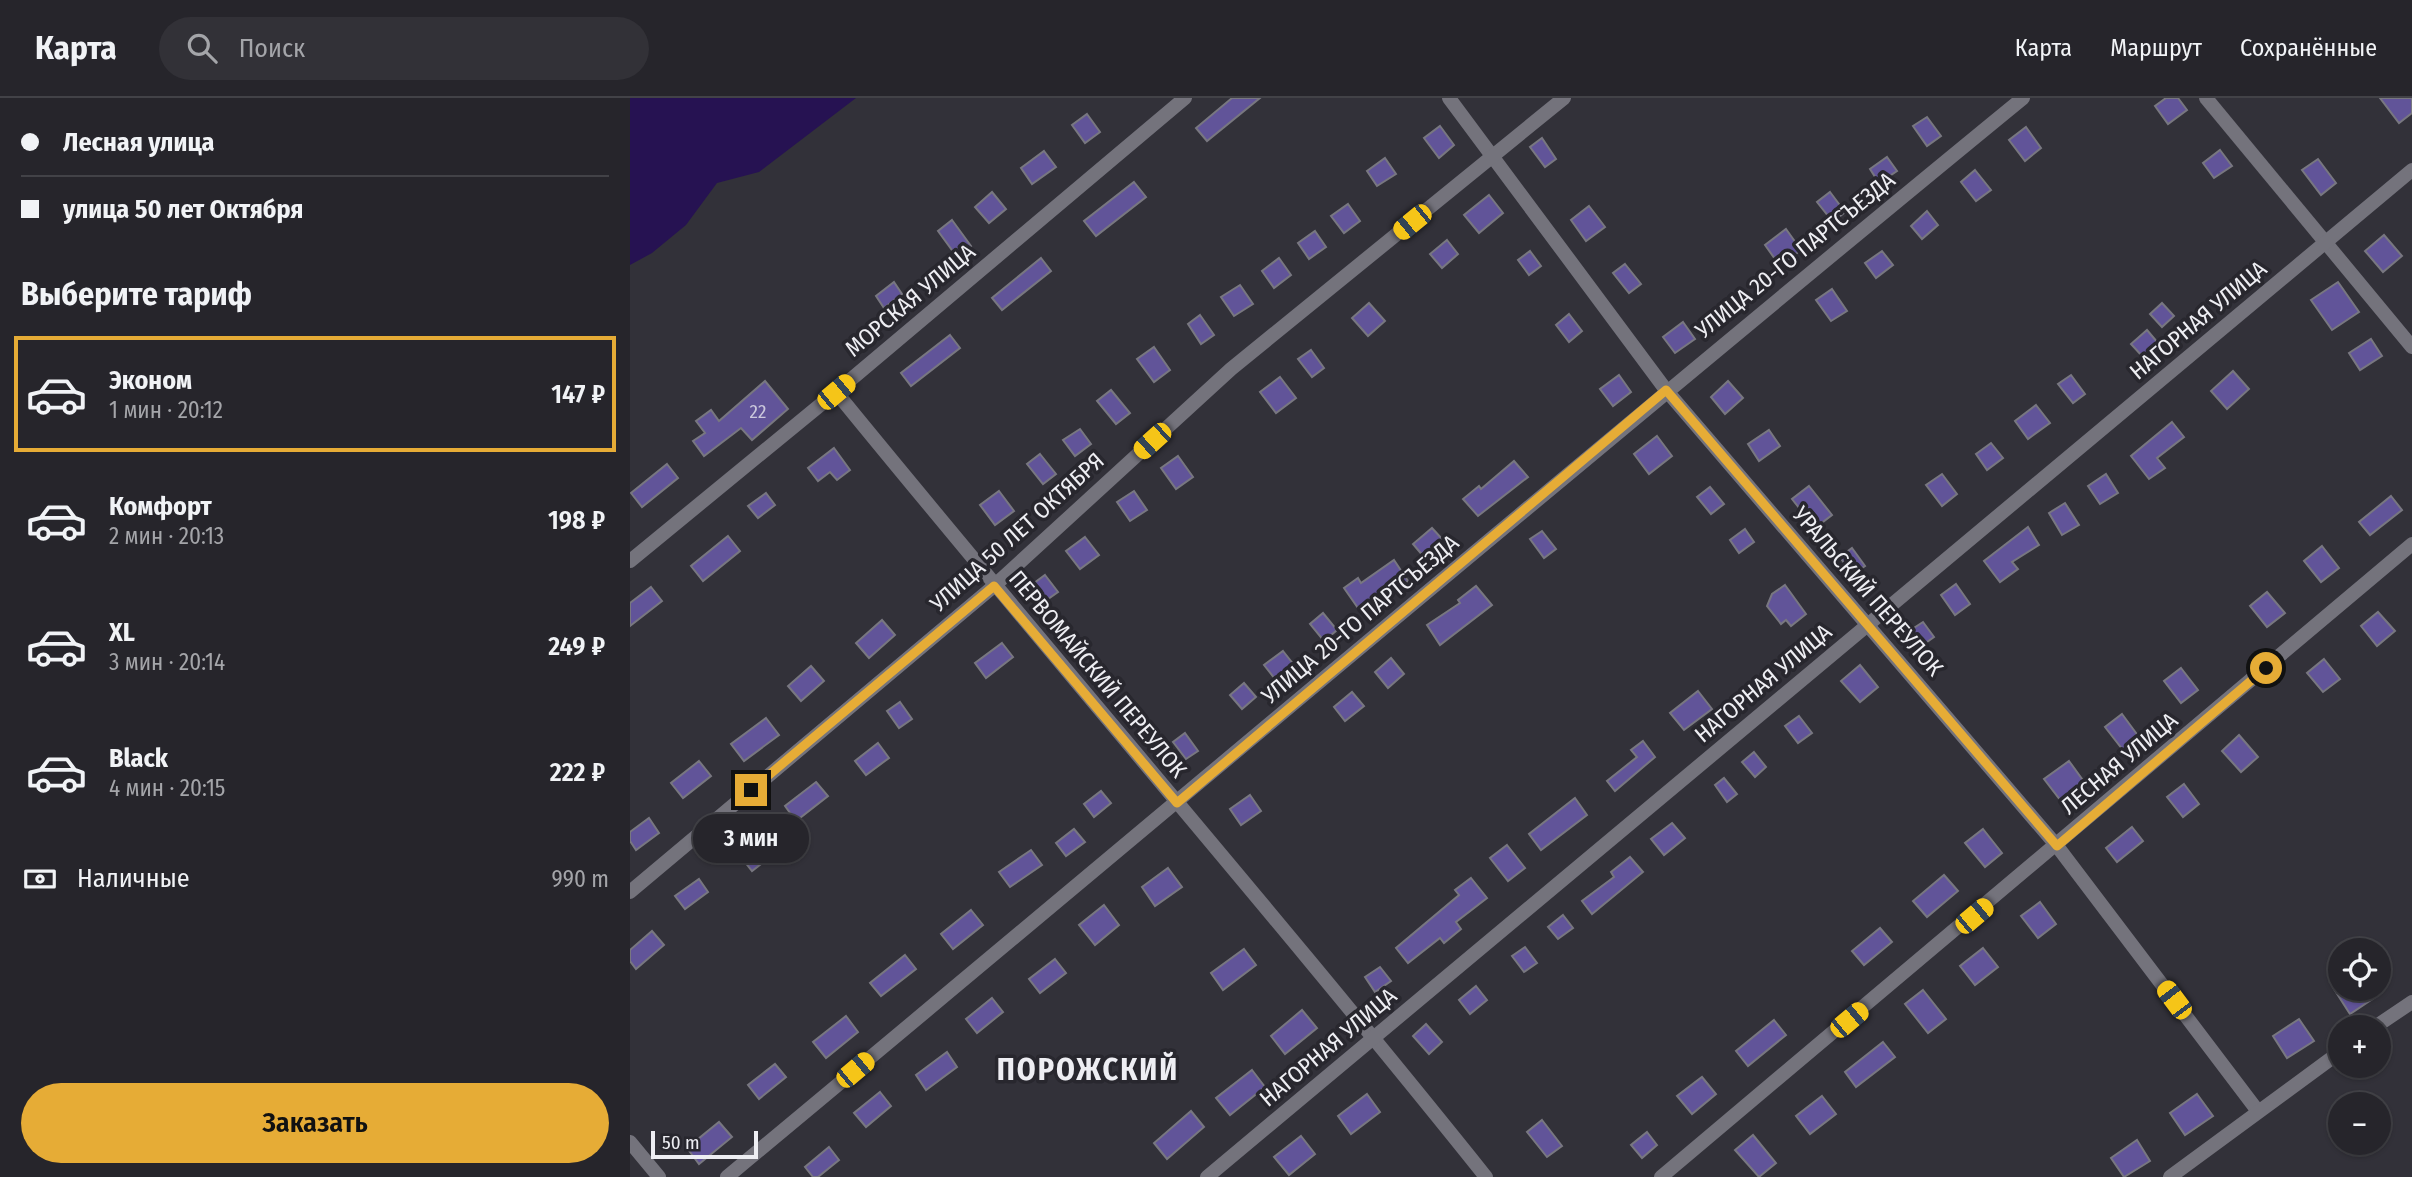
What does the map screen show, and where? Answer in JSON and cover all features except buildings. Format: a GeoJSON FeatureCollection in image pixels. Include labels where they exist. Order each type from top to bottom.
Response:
{"type":"FeatureCollection","features":[{"type":"Feature","properties":{"kind":"street","name":"МОРСКАЯ УЛИЦА"},"geometry":{"type":"LineString","coordinates":[[630,561],[836,392],[1185,98]]}},
{"type":"Feature","properties":{"kind":"street","name":"УРАЛЬСКИЙ ПЕРЕУЛОК"},"geometry":{"type":"LineString","coordinates":[[1449,98],[1666,390],[2057,846],[2257,1110]]}},
{"type":"Feature","properties":{"kind":"street","name":"УЛИЦА 50 ЛЕТ ОКТЯБРЯ"},"geometry":{"type":"LineString","coordinates":[[630,892],[994,586],[1231,369],[1564,98]]}},
{"type":"Feature","properties":{"kind":"street","name":"УЛИЦА 20-ГО ПАРТСЪЕЗДА"},"geometry":{"type":"LineString","coordinates":[[727,1177],[1177,803],[1666,390],[2023,98]]}},
{"type":"Feature","properties":{"kind":"street"},"geometry":{"type":"LineString","coordinates":[[2206,98],[2412,346]]}},
{"type":"Feature","properties":{"kind":"street","name":"НАГОРНАЯ УЛИЦА"},"geometry":{"type":"LineString","coordinates":[[1206,1177],[1376,1038],[2412,170]]}},
{"type":"Feature","properties":{"kind":"street","name":"ПЕРВОМАЙСКИЙ ПЕРЕУЛОК"},"geometry":{"type":"LineString","coordinates":[[836,392],[994,586],[1376,1038],[1486,1177]]}},
{"type":"Feature","properties":{"kind":"street","name":"ЛЕСНАЯ УЛИЦА"},"geometry":{"type":"LineString","coordinates":[[1661,1177],[2057,846],[2412,544]]}},
{"type":"Feature","properties":{"kind":"street"},"geometry":{"type":"LineString","coordinates":[[2391,1016],[2412,1002]]}},
{"type":"Feature","properties":{"kind":"street"},"geometry":{"type":"LineString","coordinates":[[2170,1177],[2257,1110],[2328,1060]]}},
{"type":"Feature","properties":{"kind":"street"},"geometry":{"type":"LineString","coordinates":[[630,1142],[659,1177]]}},
{"type":"Feature","properties":{"kind":"shaded area"},"geometry":{"type":"Polygon","coordinates":[[[630,98],[856,98],[759,172],[717,183],[686,225],[652,253],[630,265],[630,98]]]}},
{"type":"Feature","properties":{"kind":"district","name":"ПОРОЖСКИЙ"},"geometry":{"type":"Point","coordinates":[1088,1070]}},
{"type":"Feature","properties":{"kind":"route"},"geometry":{"type":"LineString","coordinates":[[751,790],[994,586],[1177,803],[1666,390],[2057,846],[2266,668]]}}]}
